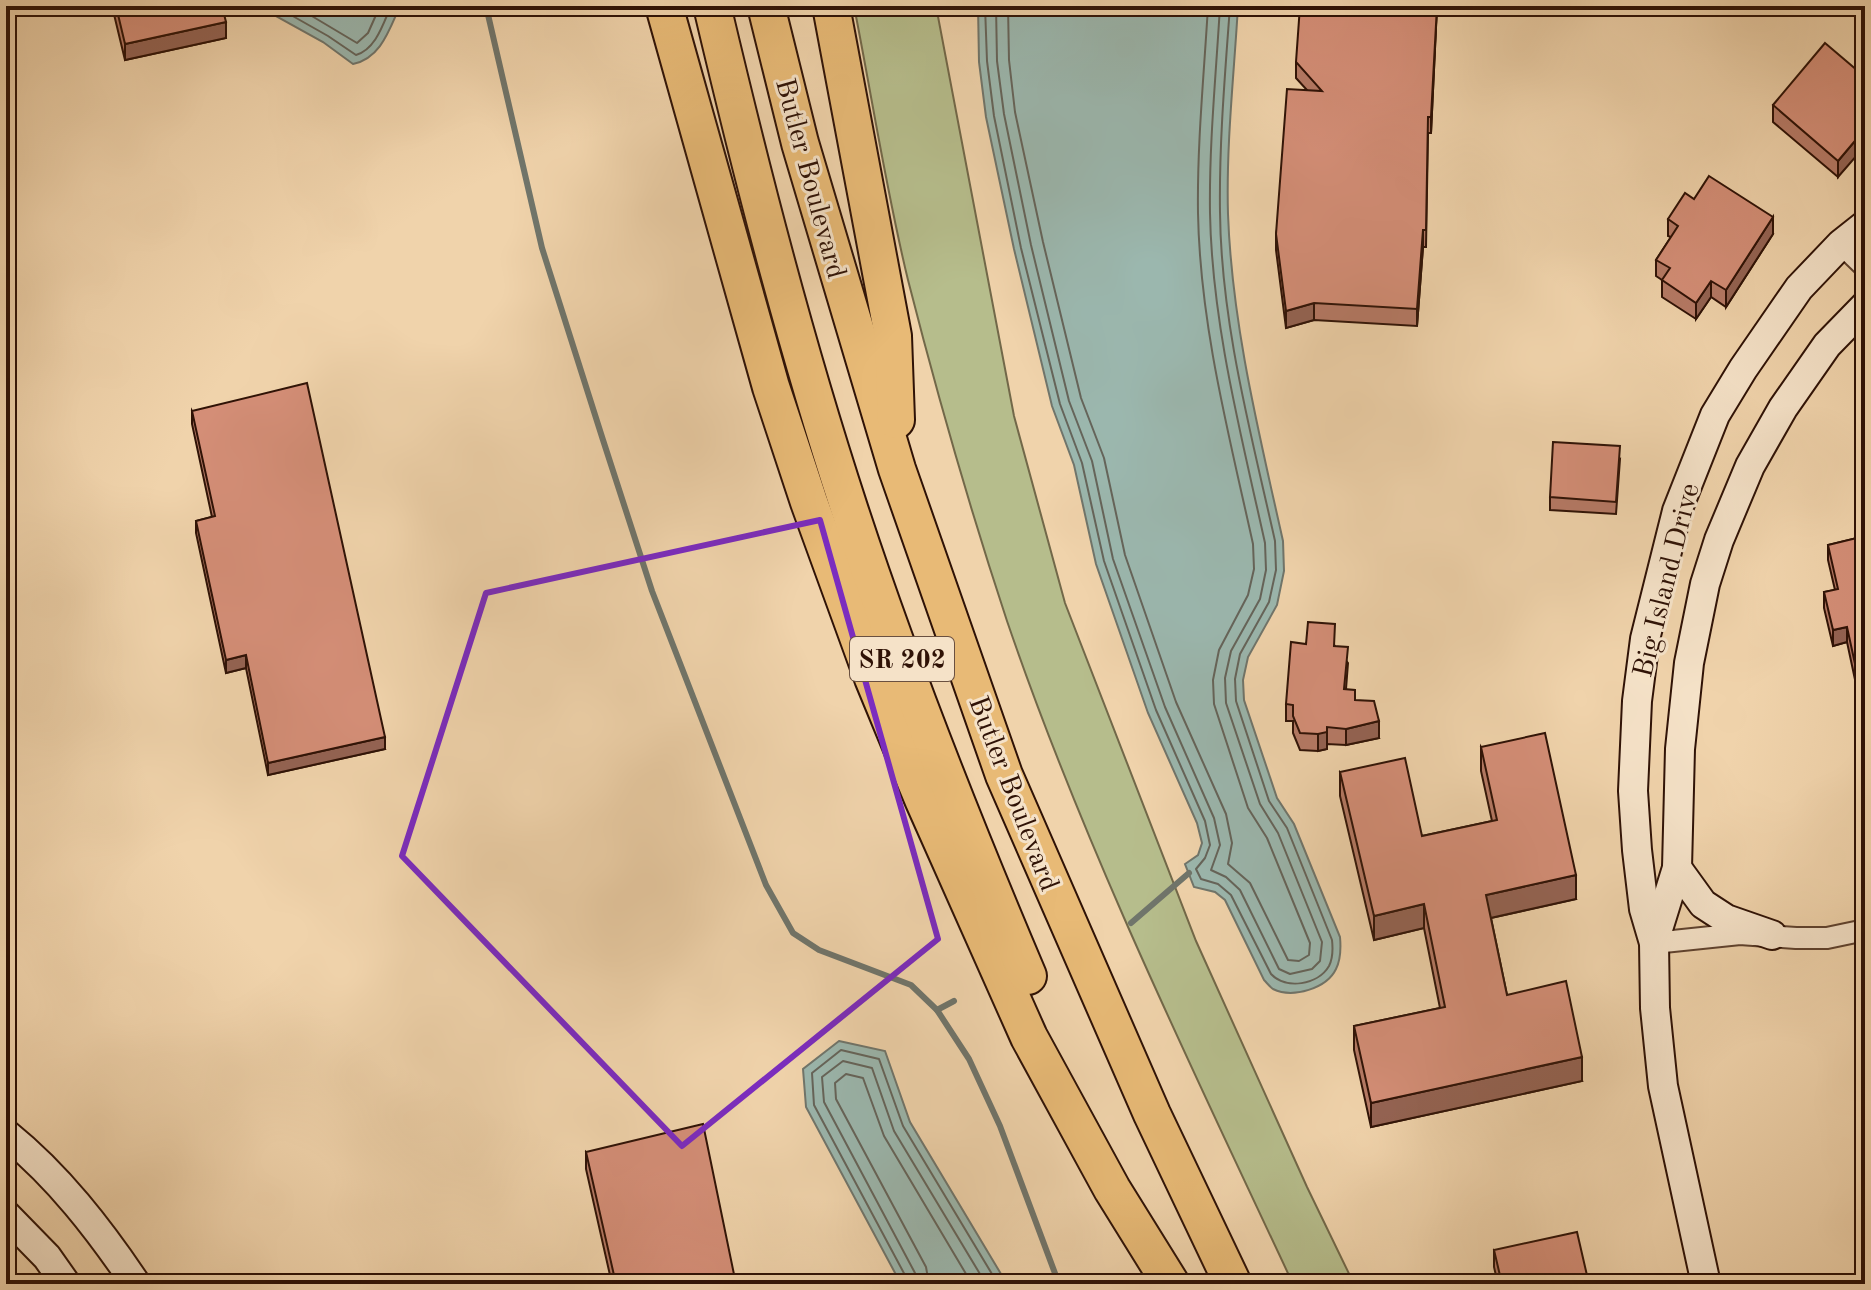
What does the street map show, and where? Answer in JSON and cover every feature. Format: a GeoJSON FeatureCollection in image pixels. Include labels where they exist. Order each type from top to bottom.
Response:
{"type":"FeatureCollection","features":[{"type":"Feature","properties":{"kind":"highway"},"geometry":{"type":"LineString","coordinates":[[664,6],[771,387],[828,559],[883,702],[1029,1037],[1112,1189],[1172,1284]]}},
{"type":"Feature","properties":{"kind":"highway","name":"Butler Boulevard"},"geometry":{"type":"LineString","coordinates":[[712,6],[766,227],[802,354],[849,508],[898,649],[951,790],[1036,994],[1172,1284]]}},
{"type":"Feature","properties":{"kind":"highway","name":"Butler Boulevard"},"geometry":{"type":"LineString","coordinates":[[766,6],[800,143],[897,469],[999,761],[1152,1114],[1233,1284]]}},
{"type":"Feature","properties":{"kind":"highway"},"geometry":{"type":"LineString","coordinates":[[831,6],[893,336],[897,469]]}},
{"type":"Feature","properties":{"kind":"street","name":"Big Island Drive"},"geometry":{"type":"LineString","coordinates":[[1706,1284],[1663,1086],[1655,1008],[1654,943],[1644,909],[1637,850],[1633,791],[1637,701],[1645,639],[1677,511],[1715,415],[1799,288],[1841,244],[1865,225]]}},
{"type":"Feature","properties":{"kind":"street"},"geometry":{"type":"LineString","coordinates":[[1841,244],[1865,267]]}},
{"type":"Feature","properties":{"kind":"street","name":"Big Island Drive"},"geometry":{"type":"LineString","coordinates":[[1654,943],[1677,868],[1680,749],[1689,663],[1705,584],[1719,540],[1750,466],[1783,408],[1827,345],[1865,306]]}},
{"type":"Feature","properties":{"kind":"street"},"geometry":{"type":"LineString","coordinates":[[1677,868],[1703,904],[1726,919],[1772,935]]}},
{"type":"Feature","properties":{"kind":"street"},"geometry":{"type":"LineString","coordinates":[[1654,943],[1740,934],[1827,938],[1865,930]]}},
{"type":"Feature","properties":{"kind":"street"},"geometry":{"type":"LineString","coordinates":[[6,1134],[63,1189],[101,1232],[136,1284]]}},
{"type":"Feature","properties":{"kind":"street"},"geometry":{"type":"LineString","coordinates":[[6,1215],[47,1257],[66,1284]]}},
{"type":"Feature","properties":{"kind":"highlighted area"},"geometry":{"type":"Polygon","coordinates":[[[820,520],[938,939],[682,1146],[402,856],[486,593],[820,520]]]}},
{"type":"Feature","properties":{"kind":"green space"},"geometry":{"type":"Polygon","coordinates":[[[854,6],[936,6],[1014,416],[1065,603],[1196,941],[1354,1284],[1293,1284],[1141,956],[1070,790],[1007,621],[942,408],[900,246],[854,6]]]}},
{"type":"Feature","properties":{"kind":"water"},"geometry":{"type":"Polygon","coordinates":[[[263,6],[400,6],[377,49],[363,61],[353,64],[323,42],[263,9],[263,6]]]}},
{"type":"Feature","properties":{"kind":"water"},"geometry":{"type":"Polygon","coordinates":[[[978,6],[1238,6],[1228,162],[1231,255],[1248,379],[1283,541],[1284,571],[1277,605],[1248,657],[1243,680],[1244,700],[1277,798],[1294,824],[1340,937],[1339,961],[1332,976],[1309,990],[1281,992],[1264,980],[1225,900],[1215,892],[1194,887],[1185,864],[1198,855],[1202,843],[1197,823],[1148,713],[1096,564],[1074,465],[1052,406],[1014,249],[986,117],[979,62],[978,6]]]}},
{"type":"Feature","properties":{"kind":"water"},"geometry":{"type":"Polygon","coordinates":[[[839,1041],[885,1051],[910,1122],[1007,1284],[901,1284],[806,1107],[803,1069],[839,1041]]]}},
{"type":"Feature","properties":{"kind":"building"},"geometry":{"type":"Polygon","coordinates":[[[116,6],[222,6],[226,22],[125,44],[116,6]]]}},
{"type":"Feature","properties":{"kind":"building"},"geometry":{"type":"Polygon","coordinates":[[[1300,6],[1437,6],[1431,117],[1428,117],[1426,230],[1423,230],[1417,309],[1314,303],[1286,311],[1276,234],[1287,89],[1322,91],[1296,62],[1300,6]]]}},
{"type":"Feature","properties":{"kind":"building"},"geometry":{"type":"Polygon","coordinates":[[[1825,43],[1865,77],[1865,129],[1838,161],[1773,105],[1825,43]]]}},
{"type":"Feature","properties":{"kind":"building"},"geometry":{"type":"Polygon","coordinates":[[[1709,176],[1773,217],[1726,290],[1711,281],[1696,303],[1662,280],[1670,268],[1656,260],[1678,226],[1668,219],[1685,193],[1694,199],[1709,176]]]}},
{"type":"Feature","properties":{"kind":"building"},"geometry":{"type":"Polygon","coordinates":[[[307,383],[385,737],[268,763],[246,655],[226,660],[196,521],[215,516],[192,411],[307,383]]]}},
{"type":"Feature","properties":{"kind":"building"},"geometry":{"type":"Polygon","coordinates":[[[1553,442],[1620,446],[1616,502],[1550,497],[1553,442]]]}},
{"type":"Feature","properties":{"kind":"building"},"geometry":{"type":"Polygon","coordinates":[[[1865,536],[1865,672],[1857,673],[1847,627],[1833,630],[1824,592],[1838,589],[1828,545],[1865,536]]]}},
{"type":"Feature","properties":{"kind":"building"},"geometry":{"type":"Polygon","coordinates":[[[1308,622],[1335,624],[1334,646],[1348,647],[1344,689],[1355,690],[1355,700],[1374,701],[1379,721],[1346,729],[1327,727],[1327,732],[1318,734],[1300,733],[1293,716],[1293,705],[1286,704],[1291,642],[1306,644],[1308,622]]]}},
{"type":"Feature","properties":{"kind":"building"},"geometry":{"type":"Polygon","coordinates":[[[1545,733],[1576,875],[1486,895],[1507,995],[1566,981],[1582,1057],[1371,1103],[1354,1026],[1445,1007],[1424,904],[1374,916],[1340,772],[1405,758],[1422,836],[1497,820],[1481,747],[1545,733]]]}},
{"type":"Feature","properties":{"kind":"building"},"geometry":{"type":"Polygon","coordinates":[[[703,1124],[736,1284],[616,1284],[586,1152],[703,1124]]]}},
{"type":"Feature","properties":{"kind":"building"},"geometry":{"type":"Polygon","coordinates":[[[1577,1232],[1589,1284],[1502,1284],[1494,1250],[1577,1232]]]}},
{"type":"Feature","properties":{"kind":"waterway"},"geometry":{"type":"LineString","coordinates":[[486,6],[542,248],[603,440],[652,591],[766,885],[793,933],[819,950],[911,985],[937,1010],[969,1059],[1000,1126],[1059,1284]]}},
{"type":"Feature","properties":{"kind":"waterway"},"geometry":{"type":"LineString","coordinates":[[1131,923],[1189,873]]}},
{"type":"Feature","properties":{"kind":"waterway"},"geometry":{"type":"LineString","coordinates":[[937,1010],[954,1001]]}}]}
